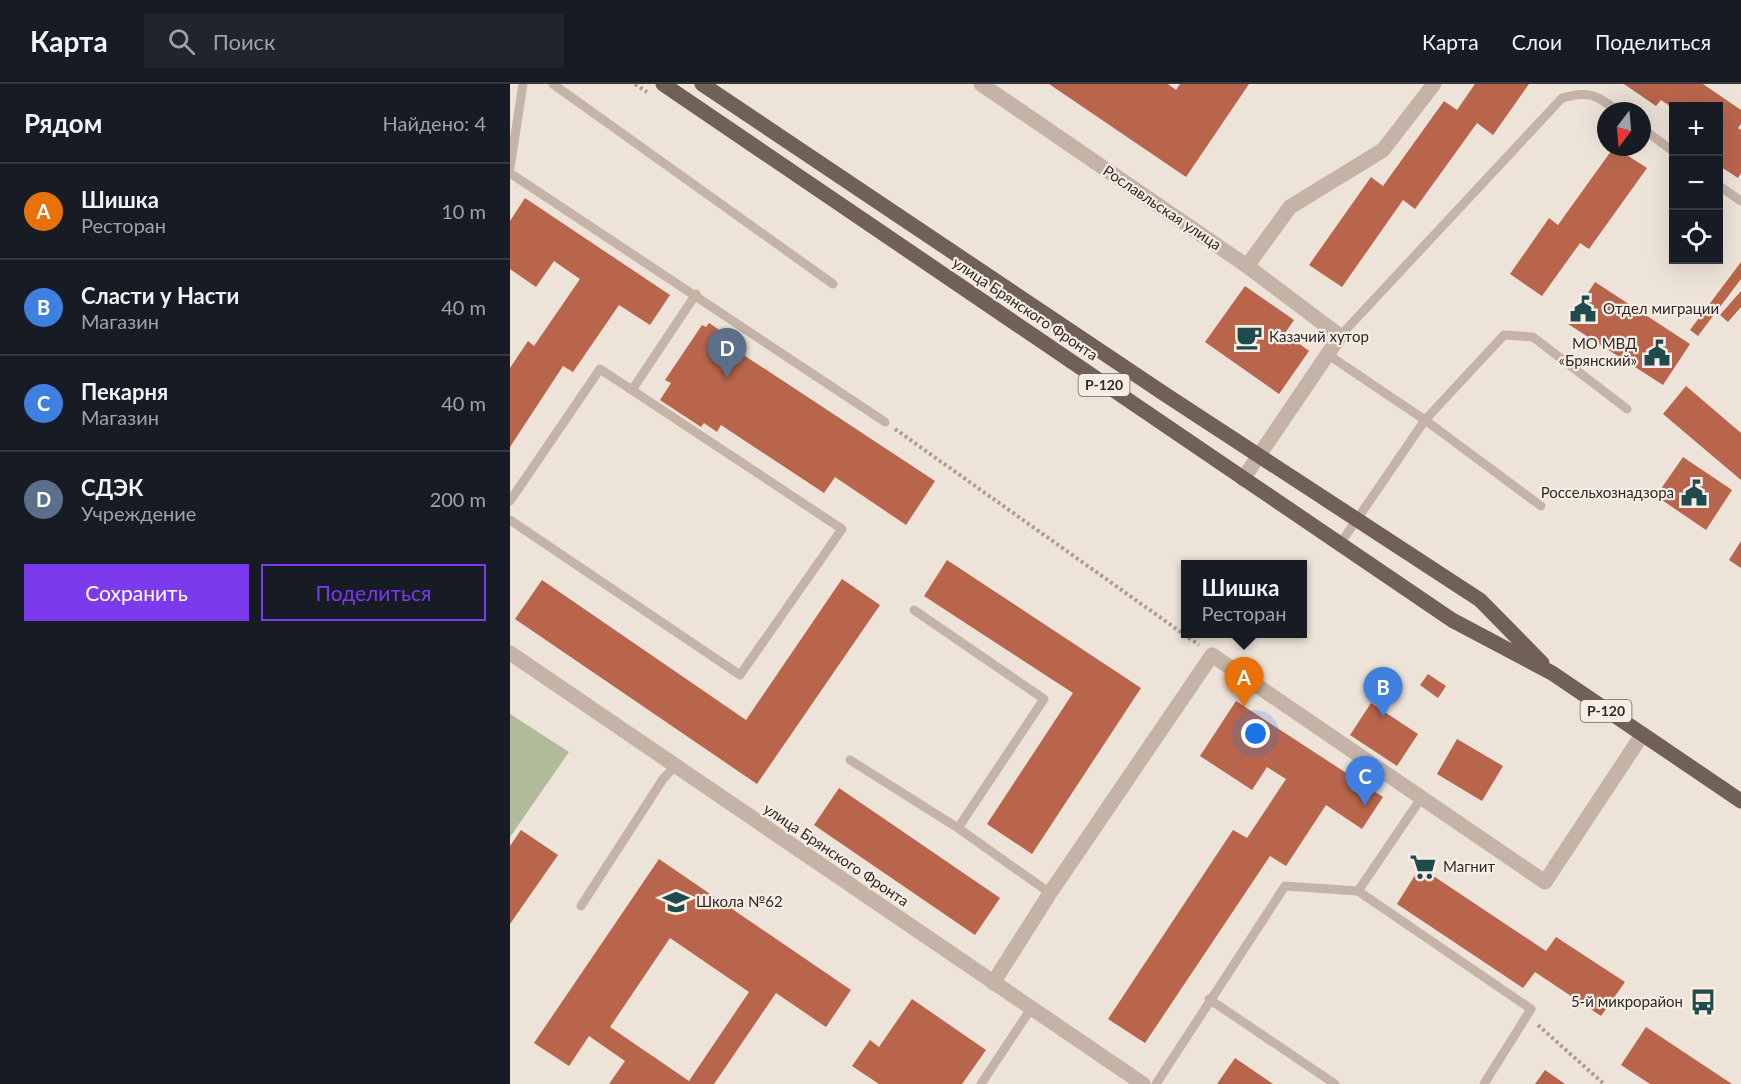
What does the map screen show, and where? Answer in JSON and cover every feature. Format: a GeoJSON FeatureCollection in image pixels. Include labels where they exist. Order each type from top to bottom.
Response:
{"type":"FeatureCollection","features":[{"type":"Feature","properties":{"kind":"main road","name":"улица Брянского Фронта"},"geometry":{"type":"LineString","coordinates":[[663,84],[1452,620],[1552,673],[1741,801]]}},
{"type":"Feature","properties":{"kind":"main road","name":"улица Брянского Фронта"},"geometry":{"type":"LineString","coordinates":[[702,84],[1480,600],[1552,673]]}},
{"type":"Feature","properties":{"kind":"street","name":"Рославльская улица"},"geometry":{"type":"LineString","coordinates":[[981,84],[1247,266],[1340,336]]}},
{"type":"Feature","properties":{"kind":"street"},"geometry":{"type":"LineString","coordinates":[[1247,266],[1290,207],[1383,150],[1434,84]]}},
{"type":"Feature","properties":{"kind":"street"},"geometry":{"type":"LineString","coordinates":[[1243,479],[1340,336]]}},
{"type":"Feature","properties":{"kind":"street","name":"улица Брянского Фронта"},"geometry":{"type":"LineString","coordinates":[[510,653],[674,767],[1143,1084]]}},
{"type":"Feature","properties":{"kind":"street"},"geometry":{"type":"LineString","coordinates":[[993,983],[1050,893],[1212,655],[1545,882],[1642,735]]}},
{"type":"Feature","properties":{"kind":"lane"},"geometry":{"type":"LineString","coordinates":[[510,168],[523,84]]}},
{"type":"Feature","properties":{"kind":"lane"},"geometry":{"type":"LineString","coordinates":[[553,84],[833,285]]}},
{"type":"Feature","properties":{"kind":"lane"},"geometry":{"type":"LineString","coordinates":[[1340,336],[1562,98],[1581,92],[1599,97],[1606,102]]}},
{"type":"Feature","properties":{"kind":"lane"},"geometry":{"type":"LineString","coordinates":[[1651,135],[1669,148]]}},
{"type":"Feature","properties":{"kind":"lane"},"geometry":{"type":"LineString","coordinates":[[510,172],[885,422]]}},
{"type":"Feature","properties":{"kind":"lane"},"geometry":{"type":"LineString","coordinates":[[1723,188],[1741,201]]}},
{"type":"Feature","properties":{"kind":"lane"},"geometry":{"type":"LineString","coordinates":[[632,390],[696,294]]}},
{"type":"Feature","properties":{"kind":"lane"},"geometry":{"type":"LineString","coordinates":[[1340,544],[1425,420],[1504,335],[1533,337],[1627,409]]}},
{"type":"Feature","properties":{"kind":"lane"},"geometry":{"type":"LineString","coordinates":[[1327,354],[1425,420],[1541,506]]}},
{"type":"Feature","properties":{"kind":"lane"},"geometry":{"type":"LineString","coordinates":[[510,501],[600,369],[842,529],[740,675],[510,520]]}},
{"type":"Feature","properties":{"kind":"lane"},"geometry":{"type":"LineString","coordinates":[[914,610],[1044,699],[958,828]]}},
{"type":"Feature","properties":{"kind":"lane"},"geometry":{"type":"LineString","coordinates":[[850,760],[958,828],[1050,893]]}},
{"type":"Feature","properties":{"kind":"lane"},"geometry":{"type":"LineString","coordinates":[[581,906],[663,779],[674,767]]}},
{"type":"Feature","properties":{"kind":"lane"},"geometry":{"type":"LineString","coordinates":[[1358,891],[1422,797]]}},
{"type":"Feature","properties":{"kind":"lane"},"geometry":{"type":"LineString","coordinates":[[1156,1084],[1209,999],[1285,886],[1358,891],[1531,1008],[1484,1084]]}},
{"type":"Feature","properties":{"kind":"lane"},"geometry":{"type":"LineString","coordinates":[[1209,999],[1335,1084]]}},
{"type":"Feature","properties":{"kind":"lane"},"geometry":{"type":"LineString","coordinates":[[981,1084],[1032,1007]]}},
{"type":"Feature","properties":{"kind":"path"},"geometry":{"type":"LineString","coordinates":[[885,422],[1181,633]]}},
{"type":"Feature","properties":{"kind":"path"},"geometry":{"type":"LineString","coordinates":[[1188,638],[1212,655]]}},
{"type":"Feature","properties":{"kind":"path"},"geometry":{"type":"LineString","coordinates":[[1527,1015],[1604,1084]]}},
{"type":"Feature","properties":{"kind":"green space"},"geometry":{"type":"Polygon","coordinates":[[[510,714],[569,752],[510,837],[510,714]]]}},
{"type":"Feature","properties":{"kind":"building"},"geometry":{"type":"Polygon","coordinates":[[[1049,84],[1168,84],[1176,90],[1180,84],[1249,84],[1186,177],[1049,84]]]}},
{"type":"Feature","properties":{"kind":"building"},"geometry":{"type":"Polygon","coordinates":[[[1475,84],[1529,84],[1493,135],[1477,123],[1415,209],[1403,200],[1342,287],[1309,265],[1371,177],[1383,186],[1444,101],[1457,110],[1475,84]]]}},
{"type":"Feature","properties":{"kind":"building"},"geometry":{"type":"Polygon","coordinates":[[[1624,84],[1703,84],[1741,110],[1741,124],[1738,128],[1741,130],[1741,173],[1738,178],[1723,168],[1723,102],[1669,102],[1669,106],[1661,100],[1656,106],[1624,84]]]}},
{"type":"Feature","properties":{"kind":"building"},"geometry":{"type":"Polygon","coordinates":[[[1608,156],[1628,156],[1647,168],[1589,249],[1580,243],[1542,296],[1510,274],[1549,218],[1558,225],[1608,156]]]}},
{"type":"Feature","properties":{"kind":"building"},"geometry":{"type":"Polygon","coordinates":[[[525,198],[670,295],[650,325],[619,305],[573,372],[563,366],[510,447],[510,368],[528,341],[534,346],[580,279],[554,261],[536,287],[510,269],[510,221],[525,198]]]}},
{"type":"Feature","properties":{"kind":"building"},"geometry":{"type":"Polygon","coordinates":[[[1741,262],[1741,279],[1698,336],[1690,330],[1741,262]]]}},
{"type":"Feature","properties":{"kind":"building"},"geometry":{"type":"Polygon","coordinates":[[[1595,282],[1690,344],[1663,385],[1568,324],[1595,282]]]}},
{"type":"Feature","properties":{"kind":"building","name":"Казачий хутор"},"geometry":{"type":"Polygon","coordinates":[[[1245,286],[1294,320],[1285,333],[1309,351],[1279,394],[1205,342],[1245,286]]]}},
{"type":"Feature","properties":{"kind":"building"},"geometry":{"type":"Polygon","coordinates":[[[1741,291],[1741,307],[1728,322],[1720,315],[1741,291]]]}},
{"type":"Feature","properties":{"kind":"building"},"geometry":{"type":"Polygon","coordinates":[[[709,323],[740,344],[736,350],[935,481],[906,525],[835,477],[824,493],[721,425],[717,432],[704,423],[701,427],[660,400],[671,383],[665,380],[702,325],[706,327],[709,323]]]}},
{"type":"Feature","properties":{"kind":"building"},"geometry":{"type":"Polygon","coordinates":[[[1686,386],[1741,433],[1741,480],[1663,414],[1686,386]]]}},
{"type":"Feature","properties":{"kind":"building","name":"Россельхознадзора"},"geometry":{"type":"Polygon","coordinates":[[[1683,457],[1732,490],[1706,530],[1656,496],[1683,457]]]}},
{"type":"Feature","properties":{"kind":"building"},"geometry":{"type":"Polygon","coordinates":[[[1741,541],[1741,568],[1729,560],[1741,541]]]}},
{"type":"Feature","properties":{"kind":"building"},"geometry":{"type":"Polygon","coordinates":[[[947,560],[1141,688],[1032,854],[987,824],[1073,693],[924,596],[947,560]]]}},
{"type":"Feature","properties":{"kind":"building"},"geometry":{"type":"Polygon","coordinates":[[[842,579],[880,605],[757,784],[515,619],[542,580],[746,720],[842,579]]]}},
{"type":"Feature","properties":{"kind":"building"},"geometry":{"type":"Polygon","coordinates":[[[1428,674],[1446,686],[1438,698],[1420,685],[1428,674]]]}},
{"type":"Feature","properties":{"kind":"building"},"geometry":{"type":"Polygon","coordinates":[[[1236,701],[1383,797],[1362,829],[1326,805],[1286,866],[1270,856],[1145,1043],[1108,1019],[1233,830],[1247,838],[1286,779],[1267,767],[1252,790],[1200,756],[1236,701]]]}},
{"type":"Feature","properties":{"kind":"building"},"geometry":{"type":"Polygon","coordinates":[[[1371,703],[1418,734],[1397,766],[1350,735],[1371,703]]]}},
{"type":"Feature","properties":{"kind":"building"},"geometry":{"type":"Polygon","coordinates":[[[1457,739],[1503,766],[1482,801],[1437,774],[1457,739]]]}},
{"type":"Feature","properties":{"kind":"building"},"geometry":{"type":"Polygon","coordinates":[[[839,788],[1000,898],[975,935],[814,825],[839,788]]]}},
{"type":"Feature","properties":{"kind":"building"},"geometry":{"type":"Polygon","coordinates":[[[521,830],[558,855],[510,924],[510,846],[521,830]]]}},
{"type":"Feature","properties":{"kind":"building"},"geometry":{"type":"Polygon","coordinates":[[[659,859],[851,990],[826,1027],[776,993],[714,1084],[609,1084],[625,1061],[589,1036],[569,1066],[534,1043],[659,859]],[[670,938],[610,1027],[689,1081],[749,992],[670,938]]]}},
{"type":"Feature","properties":{"kind":"building"},"geometry":{"type":"Polygon","coordinates":[[[1420,867],[1546,951],[1556,937],[1625,982],[1601,1016],[1535,972],[1523,988],[1397,904],[1420,867]]]}},
{"type":"Feature","properties":{"kind":"building"},"geometry":{"type":"Polygon","coordinates":[[[912,999],[986,1050],[962,1084],[879,1084],[852,1066],[870,1040],[879,1047],[912,999]]]}},
{"type":"Feature","properties":{"kind":"building"},"geometry":{"type":"Polygon","coordinates":[[[1646,1027],[1732,1084],[1650,1084],[1621,1065],[1646,1027]]]}},
{"type":"Feature","properties":{"kind":"building"},"geometry":{"type":"Polygon","coordinates":[[[1235,1058],[1273,1084],[1217,1084],[1235,1058]]]}},
{"type":"Feature","properties":{"kind":"building"},"geometry":{"type":"Polygon","coordinates":[[[1545,1070],[1565,1084],[1535,1084],[1545,1070]]]}},
{"type":"Feature","properties":{"kind":"place","name":"Отдел миграции"},"geometry":{"type":"Point","coordinates":[1583,309]}},
{"type":"Feature","properties":{"kind":"place","name":"Казачий хутор"},"geometry":{"type":"Point","coordinates":[1249,337]}},
{"type":"Feature","properties":{"kind":"place","name":"МО МВД «Брянский»"},"geometry":{"type":"Point","coordinates":[1657,353]}},
{"type":"Feature","properties":{"kind":"place","name":"СДЭК"},"geometry":{"type":"Point","coordinates":[727,378]}},
{"type":"Feature","properties":{"kind":"place","name":"Россельхознадзора"},"geometry":{"type":"Point","coordinates":[1694,493]}},
{"type":"Feature","properties":{"kind":"place","name":"Шишка"},"geometry":{"type":"Point","coordinates":[1244,707]}},
{"type":"Feature","properties":{"kind":"place","name":"Сласти у Насти"},"geometry":{"type":"Point","coordinates":[1383,717]}},
{"type":"Feature","properties":{"kind":"place","name":"Пекарня"},"geometry":{"type":"Point","coordinates":[1365,806]}},
{"type":"Feature","properties":{"kind":"place","name":"Магнит"},"geometry":{"type":"Point","coordinates":[1423,867]}},
{"type":"Feature","properties":{"kind":"place","name":"Школа №62"},"geometry":{"type":"Point","coordinates":[676,902]}},
{"type":"Feature","properties":{"kind":"place","name":"5-й микрорайон"},"geometry":{"type":"Point","coordinates":[1703,1002]}}]}
